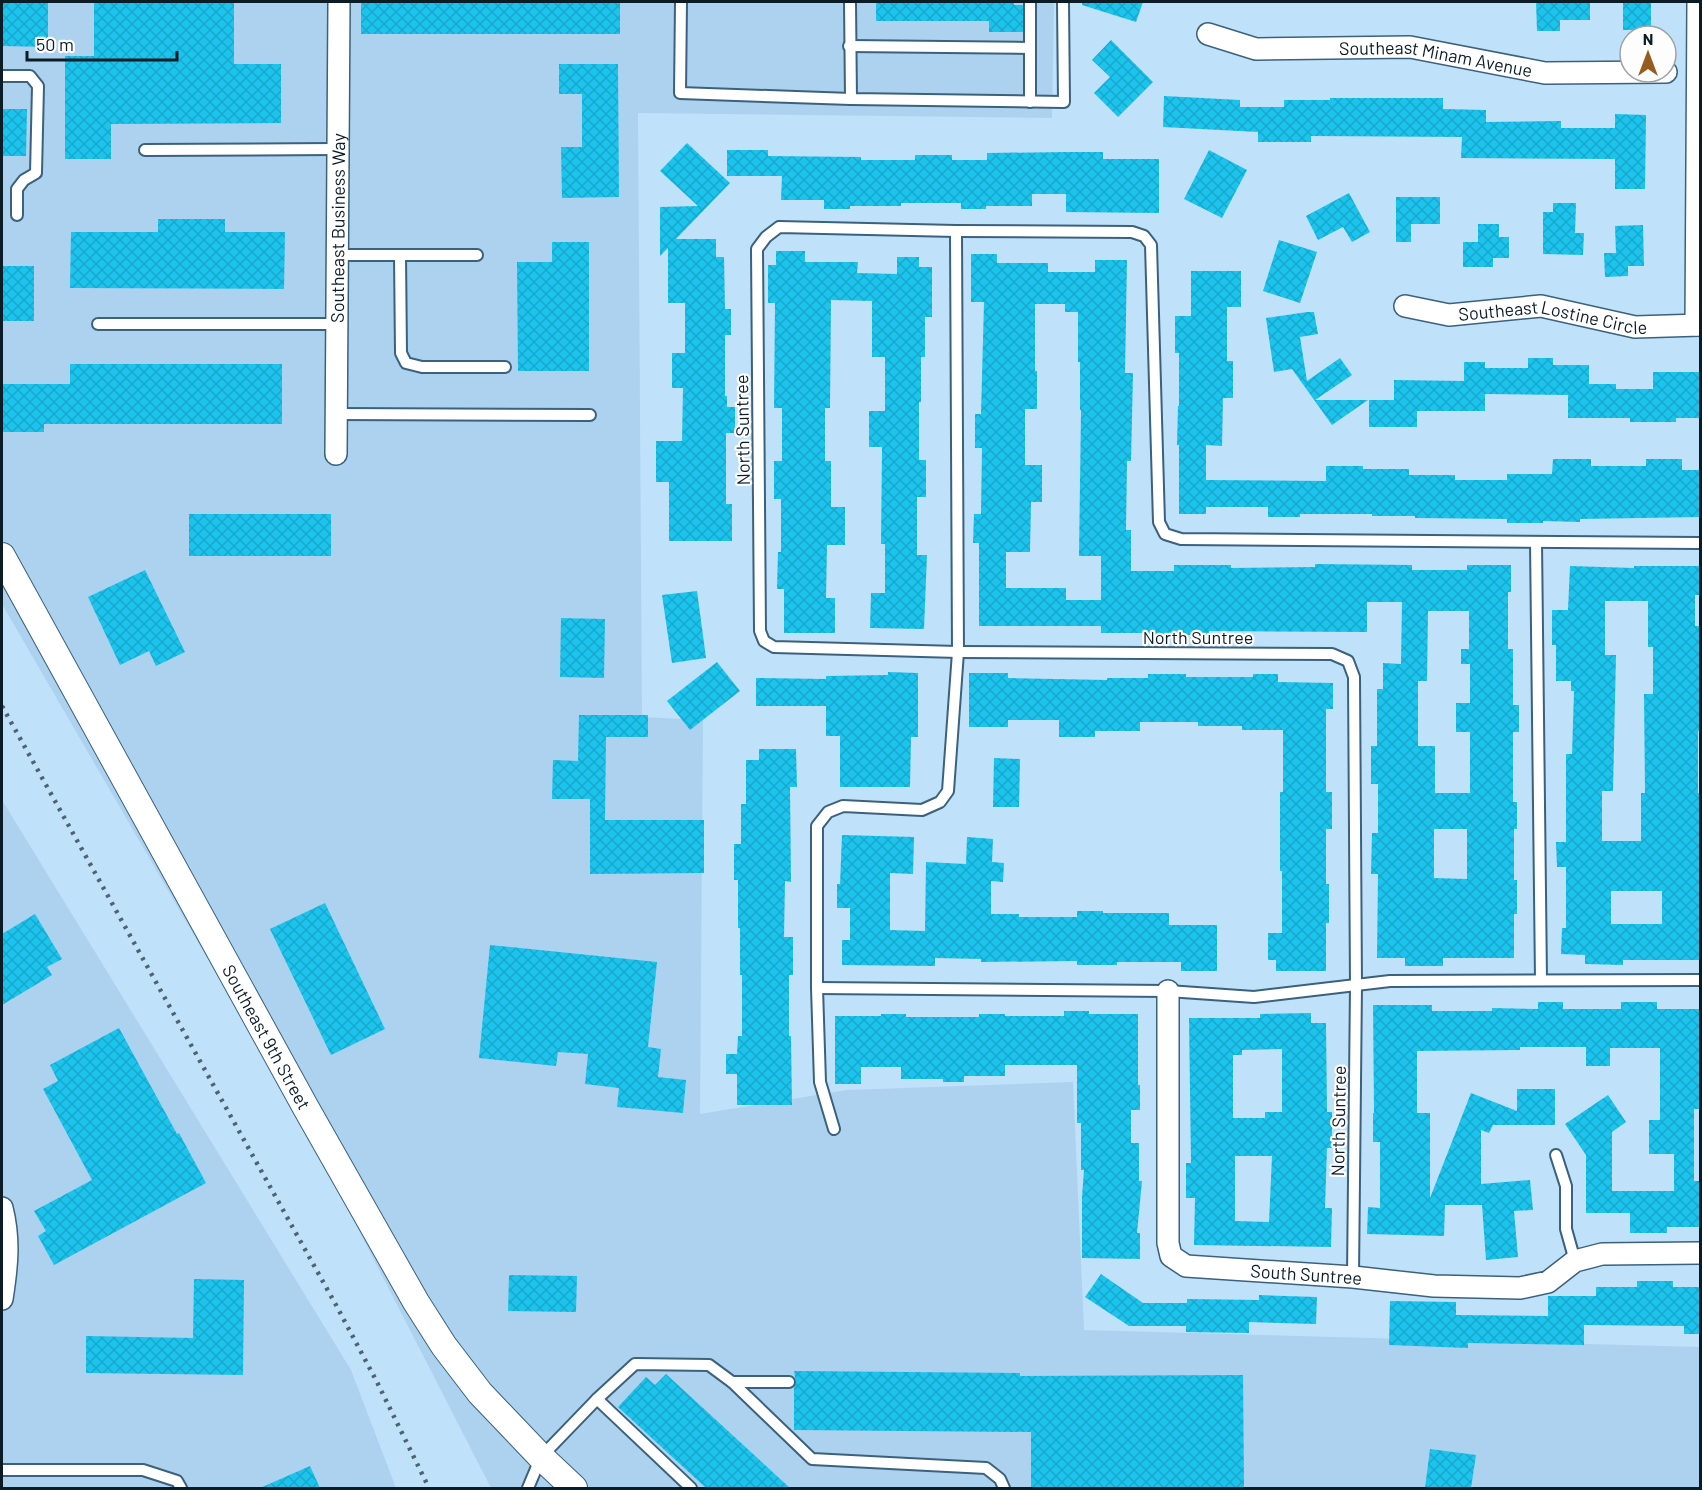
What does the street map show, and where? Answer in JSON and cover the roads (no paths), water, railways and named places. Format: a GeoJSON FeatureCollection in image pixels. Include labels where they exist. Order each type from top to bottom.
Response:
{"type":"FeatureCollection","features":[{"type":"Feature","properties":{"kind":"street","name":"Southeast Business Way"},"geometry":{"type":"LineString","coordinates":[[336,453],[337,2]]}},
{"type":"Feature","properties":{"kind":"street"},"geometry":{"type":"LineString","coordinates":[[1698,2],[1698,325]]}},
{"type":"Feature","properties":{"kind":"street","name":"Southeast Minam Avenue"},"geometry":{"type":"LineString","coordinates":[[1208,34],[1256,49],[1410,47],[1545,73],[1618,72]]}},
{"type":"Feature","properties":{"kind":"street","name":"Southeast Minam Avenue"},"geometry":{"type":"LineString","coordinates":[[1678,72],[1698,72]]}},
{"type":"Feature","properties":{"kind":"street","name":"Southeast Lostine Circle"},"geometry":{"type":"LineString","coordinates":[[1405,306],[1449,315],[1541,306],[1635,327],[1698,325]]}},
{"type":"Feature","properties":{"kind":"street","name":"Southeast 9th Street"},"geometry":{"type":"LineString","coordinates":[[2,556],[300,1098],[416,1302],[444,1346],[480,1393],[574,1488]]}},
{"type":"Feature","properties":{"kind":"street","name":"South Suntree"},"geometry":{"type":"LineString","coordinates":[[1168,991],[1168,1243],[1171,1256],[1186,1266],[1353,1277],[1434,1286],[1520,1288],[1548,1282],[1575,1261],[1602,1254],[1701,1253]]}},
{"type":"Feature","properties":{"kind":"street"},"geometry":{"type":"LineString","coordinates":[[2,1208],[5,1222],[7,1267],[2,1299]]}},
{"type":"Feature","properties":{"kind":"lane"},"geometry":{"type":"LineString","coordinates":[[681,2],[680,93],[850,99],[1064,102],[1063,2]]}},
{"type":"Feature","properties":{"kind":"lane"},"geometry":{"type":"LineString","coordinates":[[850,2],[850,99]]}},
{"type":"Feature","properties":{"kind":"lane"},"geometry":{"type":"LineString","coordinates":[[1030,2],[1030,102]]}},
{"type":"Feature","properties":{"kind":"lane"},"geometry":{"type":"LineString","coordinates":[[849,46],[1030,48]]}},
{"type":"Feature","properties":{"kind":"lane"},"geometry":{"type":"LineString","coordinates":[[2,76],[30,76],[38,86],[36,173],[24,180],[17,189],[17,215]]}},
{"type":"Feature","properties":{"kind":"lane"},"geometry":{"type":"LineString","coordinates":[[145,150],[337,149]]}},
{"type":"Feature","properties":{"kind":"lane","name":"North Suntree"},"geometry":{"type":"LineString","coordinates":[[1353,1277],[1356,985],[1354,677],[1348,661],[1332,654],[958,652],[774,647],[764,641],[760,631],[757,249],[766,237],[779,227],[1132,232],[1144,236],[1151,245],[1159,522],[1165,534],[1181,539],[1701,543]]}},
{"type":"Feature","properties":{"kind":"lane"},"geometry":{"type":"LineString","coordinates":[[834,1130],[820,1082],[817,988],[817,826],[828,812],[843,806],[922,810],[940,802],[948,791],[958,652],[956,231]]}},
{"type":"Feature","properties":{"kind":"lane"},"geometry":{"type":"LineString","coordinates":[[337,255],[477,255]]}},
{"type":"Feature","properties":{"kind":"lane"},"geometry":{"type":"LineString","coordinates":[[400,255],[401,352],[406,363],[422,367],[506,367]]}},
{"type":"Feature","properties":{"kind":"lane"},"geometry":{"type":"LineString","coordinates":[[98,324],[337,324]]}},
{"type":"Feature","properties":{"kind":"lane"},"geometry":{"type":"LineString","coordinates":[[336,414],[590,414]]}},
{"type":"Feature","properties":{"kind":"lane"},"geometry":{"type":"LineString","coordinates":[[1536,542],[1541,980]]}},
{"type":"Feature","properties":{"kind":"lane"},"geometry":{"type":"LineString","coordinates":[[817,988],[1168,991],[1254,997],[1390,981],[1701,980]]}},
{"type":"Feature","properties":{"kind":"lane"},"geometry":{"type":"LineString","coordinates":[[1556,1155],[1566,1186],[1566,1229],[1575,1261]]}},
{"type":"Feature","properties":{"kind":"lane"},"geometry":{"type":"LineString","coordinates":[[528,1488],[541,1457],[597,1399],[636,1364],[709,1365],[732,1382],[812,1459],[986,1468],[1000,1479],[1004,1488]]}},
{"type":"Feature","properties":{"kind":"lane"},"geometry":{"type":"LineString","coordinates":[[732,1382],[789,1382]]}},
{"type":"Feature","properties":{"kind":"lane"},"geometry":{"type":"LineString","coordinates":[[597,1399],[692,1488]]}},
{"type":"Feature","properties":{"kind":"lane"},"geometry":{"type":"LineString","coordinates":[[2,1470],[143,1470],[177,1481],[181,1488]]}},
{"type":"Feature","properties":{"kind":"railway"},"geometry":{"type":"LineString","coordinates":[[2,706],[336,1305],[429,1488]]}}]}
